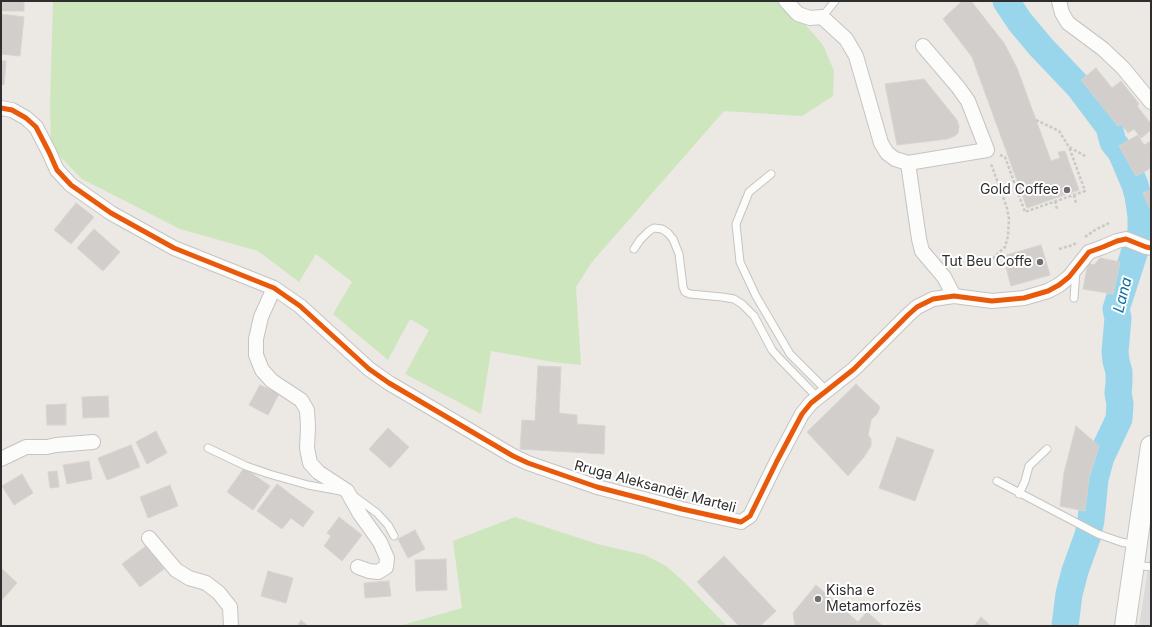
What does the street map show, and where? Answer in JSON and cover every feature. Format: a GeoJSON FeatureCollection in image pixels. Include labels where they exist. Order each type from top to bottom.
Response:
{"type":"FeatureCollection","features":[{"type":"Feature","properties":{"kind":"main road"},"geometry":{"type":"LineString","coordinates":[[1125,626],[1142,566],[1137,545],[1151,446]]}},
{"type":"Feature","properties":{"kind":"street"},"geometry":{"type":"LineString","coordinates":[[786,1],[798,14],[810,18],[822,17],[846,39],[856,56],[881,143],[887,153],[895,159],[908,163],[986,150],[968,101],[923,46]]}},
{"type":"Feature","properties":{"kind":"street"},"geometry":{"type":"LineString","coordinates":[[1059,1],[1062,14],[1068,23],[1103,49],[1123,68],[1151,102]]}},
{"type":"Feature","properties":{"kind":"street","name":"Rruga Aleksandër Marteli"},"geometry":{"type":"LineString","coordinates":[[1,108],[12,110],[26,118],[36,127],[57,170],[71,185],[111,213],[174,248],[274,288],[300,306],[369,369],[396,387],[523,461],[597,487],[682,509],[741,522],[750,516],[802,414],[811,403],[854,369],[908,314],[917,307],[933,299],[954,296],[992,301],[1024,298],[1048,291],[1059,285],[1077,267],[1089,252],[1126,239],[1148,248]]}},
{"type":"Feature","properties":{"kind":"street"},"geometry":{"type":"LineString","coordinates":[[908,163],[922,251],[944,277],[954,296]]}},
{"type":"Feature","properties":{"kind":"street"},"geometry":{"type":"LineString","coordinates":[[274,288],[262,317],[256,339],[256,355],[262,370],[272,381],[301,400],[307,410],[307,448],[310,463],[318,472],[347,492],[360,514],[380,542],[387,558],[386,567],[378,572],[358,567]]}},
{"type":"Feature","properties":{"kind":"street"},"geometry":{"type":"LineString","coordinates":[[1,459],[26,446],[47,447],[93,442]]}},
{"type":"Feature","properties":{"kind":"street"},"geometry":{"type":"LineString","coordinates":[[149,538],[176,570],[189,578],[206,583],[219,593],[230,607],[231,626]]}},
{"type":"Feature","properties":{"kind":"lane"},"geometry":{"type":"LineString","coordinates":[[822,17],[835,1]]}},
{"type":"Feature","properties":{"kind":"lane"},"geometry":{"type":"LineString","coordinates":[[771,174],[749,192],[736,224],[740,262],[756,296],[790,354],[822,394]]}},
{"type":"Feature","properties":{"kind":"lane"},"geometry":{"type":"LineString","coordinates":[[634,249],[640,240],[654,228],[668,233],[679,254],[685,292],[690,294],[734,299],[742,304],[754,316],[772,350],[822,394]]}},
{"type":"Feature","properties":{"kind":"lane"},"geometry":{"type":"LineString","coordinates":[[1074,298],[1077,267]]}},
{"type":"Feature","properties":{"kind":"lane"},"geometry":{"type":"LineString","coordinates":[[208,448],[246,466],[269,474],[308,485],[347,492],[377,513],[388,525],[394,536]]}},
{"type":"Feature","properties":{"kind":"lane"},"geometry":{"type":"LineString","coordinates":[[1019,494],[1025,481],[1029,466],[1047,449]]}},
{"type":"Feature","properties":{"kind":"lane"},"geometry":{"type":"LineString","coordinates":[[997,481],[1019,494],[1098,534],[1121,542],[1137,545]]}},
{"type":"Feature","properties":{"kind":"path"},"geometry":{"type":"LineString","coordinates":[[986,150],[1005,157],[1025,212],[1085,191],[1069,147],[1059,132],[1036,120]]}},
{"type":"Feature","properties":{"kind":"path"},"geometry":{"type":"LineString","coordinates":[[1069,147],[1087,158]]}},
{"type":"Feature","properties":{"kind":"path"},"geometry":{"type":"LineString","coordinates":[[986,150],[1007,208],[1009,219],[1008,236],[1005,247],[989,262]]}},
{"type":"Feature","properties":{"kind":"path"},"geometry":{"type":"LineString","coordinates":[[1074,195],[1076,203]]}},
{"type":"Feature","properties":{"kind":"path"},"geometry":{"type":"LineString","coordinates":[[1055,202],[1057,209]]}},
{"type":"Feature","properties":{"kind":"path"},"geometry":{"type":"LineString","coordinates":[[1084,237],[1108,223]]}},
{"type":"Feature","properties":{"kind":"path"},"geometry":{"type":"LineString","coordinates":[[1059,249],[1073,245],[1078,241]]}},
{"type":"Feature","properties":{"kind":"shaded area"},"geometry":{"type":"Polygon","coordinates":[[[1151,550],[1151,626],[1139,626],[1151,550]]]}},
{"type":"Feature","properties":{"kind":"green space"},"geometry":{"type":"Polygon","coordinates":[[[53,1],[785,1],[823,45],[834,71],[833,96],[802,116],[724,111],[592,262],[576,287],[581,365],[553,362],[491,351],[481,414],[405,374],[429,330],[410,319],[388,360],[333,314],[352,282],[316,254],[299,282],[258,251],[180,229],[82,179],[57,153],[51,143],[50,106],[53,1]]]}},
{"type":"Feature","properties":{"kind":"green space"},"geometry":{"type":"Polygon","coordinates":[[[515,517],[597,544],[645,555],[666,566],[682,580],[727,626],[399,626],[462,608],[453,541],[515,517]]]}},
{"type":"Feature","properties":{"kind":"building"},"geometry":{"type":"Polygon","coordinates":[[[1,1],[24,1],[24,11],[1,11],[1,1]]]}},
{"type":"Feature","properties":{"kind":"building"},"geometry":{"type":"Polygon","coordinates":[[[962,1],[971,1],[1004,43],[1017,68],[1051,161],[1060,158],[1058,152],[1065,151],[1079,190],[1027,208],[972,57],[943,19],[962,1]]]}},
{"type":"Feature","properties":{"kind":"building"},"geometry":{"type":"Polygon","coordinates":[[[1,14],[24,17],[20,56],[1,54],[1,14]]]}},
{"type":"Feature","properties":{"kind":"building"},"geometry":{"type":"Polygon","coordinates":[[[1,61],[6,61],[4,85],[1,84],[1,61]]]}},
{"type":"Feature","properties":{"kind":"building"},"geometry":{"type":"Polygon","coordinates":[[[1096,68],[1112,88],[1121,81],[1139,104],[1137,106],[1151,124],[1151,130],[1141,138],[1134,129],[1128,133],[1121,124],[1118,126],[1081,80],[1096,68]]]}},
{"type":"Feature","properties":{"kind":"building"},"geometry":{"type":"Polygon","coordinates":[[[924,79],[957,120],[959,127],[958,133],[947,139],[897,145],[885,84],[924,79]]]}},
{"type":"Feature","properties":{"kind":"building"},"geometry":{"type":"Polygon","coordinates":[[[1138,135],[1144,145],[1151,141],[1151,168],[1136,176],[1119,146],[1138,135]]]}},
{"type":"Feature","properties":{"kind":"building"},"geometry":{"type":"Polygon","coordinates":[[[1151,190],[1151,211],[1143,193],[1151,190]]]}},
{"type":"Feature","properties":{"kind":"building"},"geometry":{"type":"Polygon","coordinates":[[[76,203],[94,217],[71,244],[54,230],[76,203]]]}},
{"type":"Feature","properties":{"kind":"building"},"geometry":{"type":"Polygon","coordinates":[[[94,229],[120,252],[103,271],[77,248],[94,229]]]}},
{"type":"Feature","properties":{"kind":"building"},"geometry":{"type":"Polygon","coordinates":[[[1041,245],[1050,275],[1011,286],[1003,256],[1041,245]]]}},
{"type":"Feature","properties":{"kind":"building"},"geometry":{"type":"Polygon","coordinates":[[[1100,258],[1120,262],[1113,294],[1083,289],[1088,263],[1094,265],[1100,258]]]}},
{"type":"Feature","properties":{"kind":"building"},"geometry":{"type":"Polygon","coordinates":[[[538,366],[561,367],[559,413],[577,415],[577,424],[605,426],[604,454],[520,449],[522,420],[535,421],[538,366]]]}},
{"type":"Feature","properties":{"kind":"building"},"geometry":{"type":"Polygon","coordinates":[[[856,384],[880,407],[877,414],[871,420],[868,435],[871,439],[871,446],[848,476],[807,432],[856,384]]]}},
{"type":"Feature","properties":{"kind":"building"},"geometry":{"type":"Polygon","coordinates":[[[260,385],[279,394],[268,415],[249,405],[260,385]]]}},
{"type":"Feature","properties":{"kind":"building"},"geometry":{"type":"Polygon","coordinates":[[[108,396],[109,417],[83,418],[82,397],[108,396]]]}},
{"type":"Feature","properties":{"kind":"building"},"geometry":{"type":"Polygon","coordinates":[[[66,404],[66,425],[47,425],[46,405],[66,404]]]}},
{"type":"Feature","properties":{"kind":"building"},"geometry":{"type":"Polygon","coordinates":[[[1076,426],[1099,446],[1089,478],[1085,511],[1060,506],[1064,473],[1076,426]]]}},
{"type":"Feature","properties":{"kind":"building"},"geometry":{"type":"Polygon","coordinates":[[[388,428],[409,447],[390,468],[369,449],[388,428]]]}},
{"type":"Feature","properties":{"kind":"building"},"geometry":{"type":"Polygon","coordinates":[[[156,431],[167,453],[147,464],[136,442],[156,431]]]}},
{"type":"Feature","properties":{"kind":"building"},"geometry":{"type":"Polygon","coordinates":[[[897,437],[934,450],[915,501],[879,488],[897,437]]]}},
{"type":"Feature","properties":{"kind":"building"},"geometry":{"type":"Polygon","coordinates":[[[131,445],[140,467],[107,480],[98,458],[131,445]]]}},
{"type":"Feature","properties":{"kind":"building"},"geometry":{"type":"Polygon","coordinates":[[[89,461],[92,479],[67,484],[63,465],[89,461]]]}},
{"type":"Feature","properties":{"kind":"building"},"geometry":{"type":"Polygon","coordinates":[[[244,468],[270,486],[253,510],[227,492],[244,468]]]}},
{"type":"Feature","properties":{"kind":"building"},"geometry":{"type":"Polygon","coordinates":[[[57,471],[59,487],[50,488],[48,472],[57,471]]]}},
{"type":"Feature","properties":{"kind":"building"},"geometry":{"type":"Polygon","coordinates":[[[22,474],[33,493],[14,505],[2,486],[22,474]]]}},
{"type":"Feature","properties":{"kind":"building"},"geometry":{"type":"Polygon","coordinates":[[[277,484],[314,512],[303,527],[291,518],[282,529],[257,511],[277,484]]]}},
{"type":"Feature","properties":{"kind":"building"},"geometry":{"type":"Polygon","coordinates":[[[170,485],[178,506],[148,518],[140,497],[170,485]]]}},
{"type":"Feature","properties":{"kind":"building"},"geometry":{"type":"Polygon","coordinates":[[[339,517],[362,535],[342,561],[324,546],[331,536],[327,533],[339,517]]]}},
{"type":"Feature","properties":{"kind":"building"},"geometry":{"type":"Polygon","coordinates":[[[415,530],[425,549],[408,558],[398,539],[415,530]]]}},
{"type":"Feature","properties":{"kind":"building"},"geometry":{"type":"Polygon","coordinates":[[[146,546],[164,569],[140,587],[122,564],[146,546]]]}},
{"type":"Feature","properties":{"kind":"building"},"geometry":{"type":"Polygon","coordinates":[[[724,556],[776,611],[760,626],[739,626],[697,582],[724,556]]]}},
{"type":"Feature","properties":{"kind":"building"},"geometry":{"type":"Polygon","coordinates":[[[446,559],[447,590],[416,591],[415,560],[446,559]]]}},
{"type":"Feature","properties":{"kind":"building"},"geometry":{"type":"Polygon","coordinates":[[[1,568],[17,583],[1,601],[1,568]]]}},
{"type":"Feature","properties":{"kind":"building"},"geometry":{"type":"Polygon","coordinates":[[[268,571],[293,578],[286,603],[261,596],[268,571]]]}},
{"type":"Feature","properties":{"kind":"building"},"geometry":{"type":"Polygon","coordinates":[[[389,581],[391,596],[365,598],[364,583],[389,581]]]}},
{"type":"Feature","properties":{"kind":"building","name":"Kisha e Metamorfozës"},"geometry":{"type":"Polygon","coordinates":[[[816,585],[858,622],[854,626],[795,626],[793,613],[816,585]]]}},
{"type":"Feature","properties":{"kind":"building"},"geometry":{"type":"Polygon","coordinates":[[[867,612],[883,626],[854,626],[867,612]]]}},
{"type":"Feature","properties":{"kind":"building"},"geometry":{"type":"Polygon","coordinates":[[[981,617],[991,626],[974,626],[981,617]]]}},
{"type":"Feature","properties":{"kind":"building"},"geometry":{"type":"Polygon","coordinates":[[[301,620],[308,626],[297,626],[301,620]]]}},
{"type":"Feature","properties":{"kind":"waterway","name":"Lana"},"geometry":{"type":"LineString","coordinates":[[1006,1],[1020,22],[1041,47],[1079,87],[1109,127],[1113,142],[1121,152],[1135,185],[1141,216],[1141,232],[1116,309],[1118,318],[1115,352],[1119,372],[1119,419],[1101,457],[1095,479],[1088,535],[1075,571],[1069,594],[1065,626]]}},
{"type":"Feature","properties":{"kind":"cycle path"},"geometry":{"type":"LineString","coordinates":[[1,108],[12,110],[26,118],[36,127],[57,170],[71,185],[111,213],[174,248],[274,288],[300,306],[369,369],[389,383],[513,456],[528,463],[597,487],[682,509],[741,522],[750,516],[802,414],[811,403],[854,369],[917,307],[933,299],[954,296],[992,301],[1024,298],[1048,291],[1059,285],[1069,277],[1089,252],[1126,239],[1151,248]]}},
{"type":"Feature","properties":{"kind":"place","name":"Gold Coffee"},"geometry":{"type":"Point","coordinates":[1067,190]}},
{"type":"Feature","properties":{"kind":"place","name":"Tut Beu Coffe"},"geometry":{"type":"Point","coordinates":[1040,262]}},
{"type":"Feature","properties":{"kind":"place","name":"Kisha e Metamorfozës"},"geometry":{"type":"Point","coordinates":[818,599]}}]}
